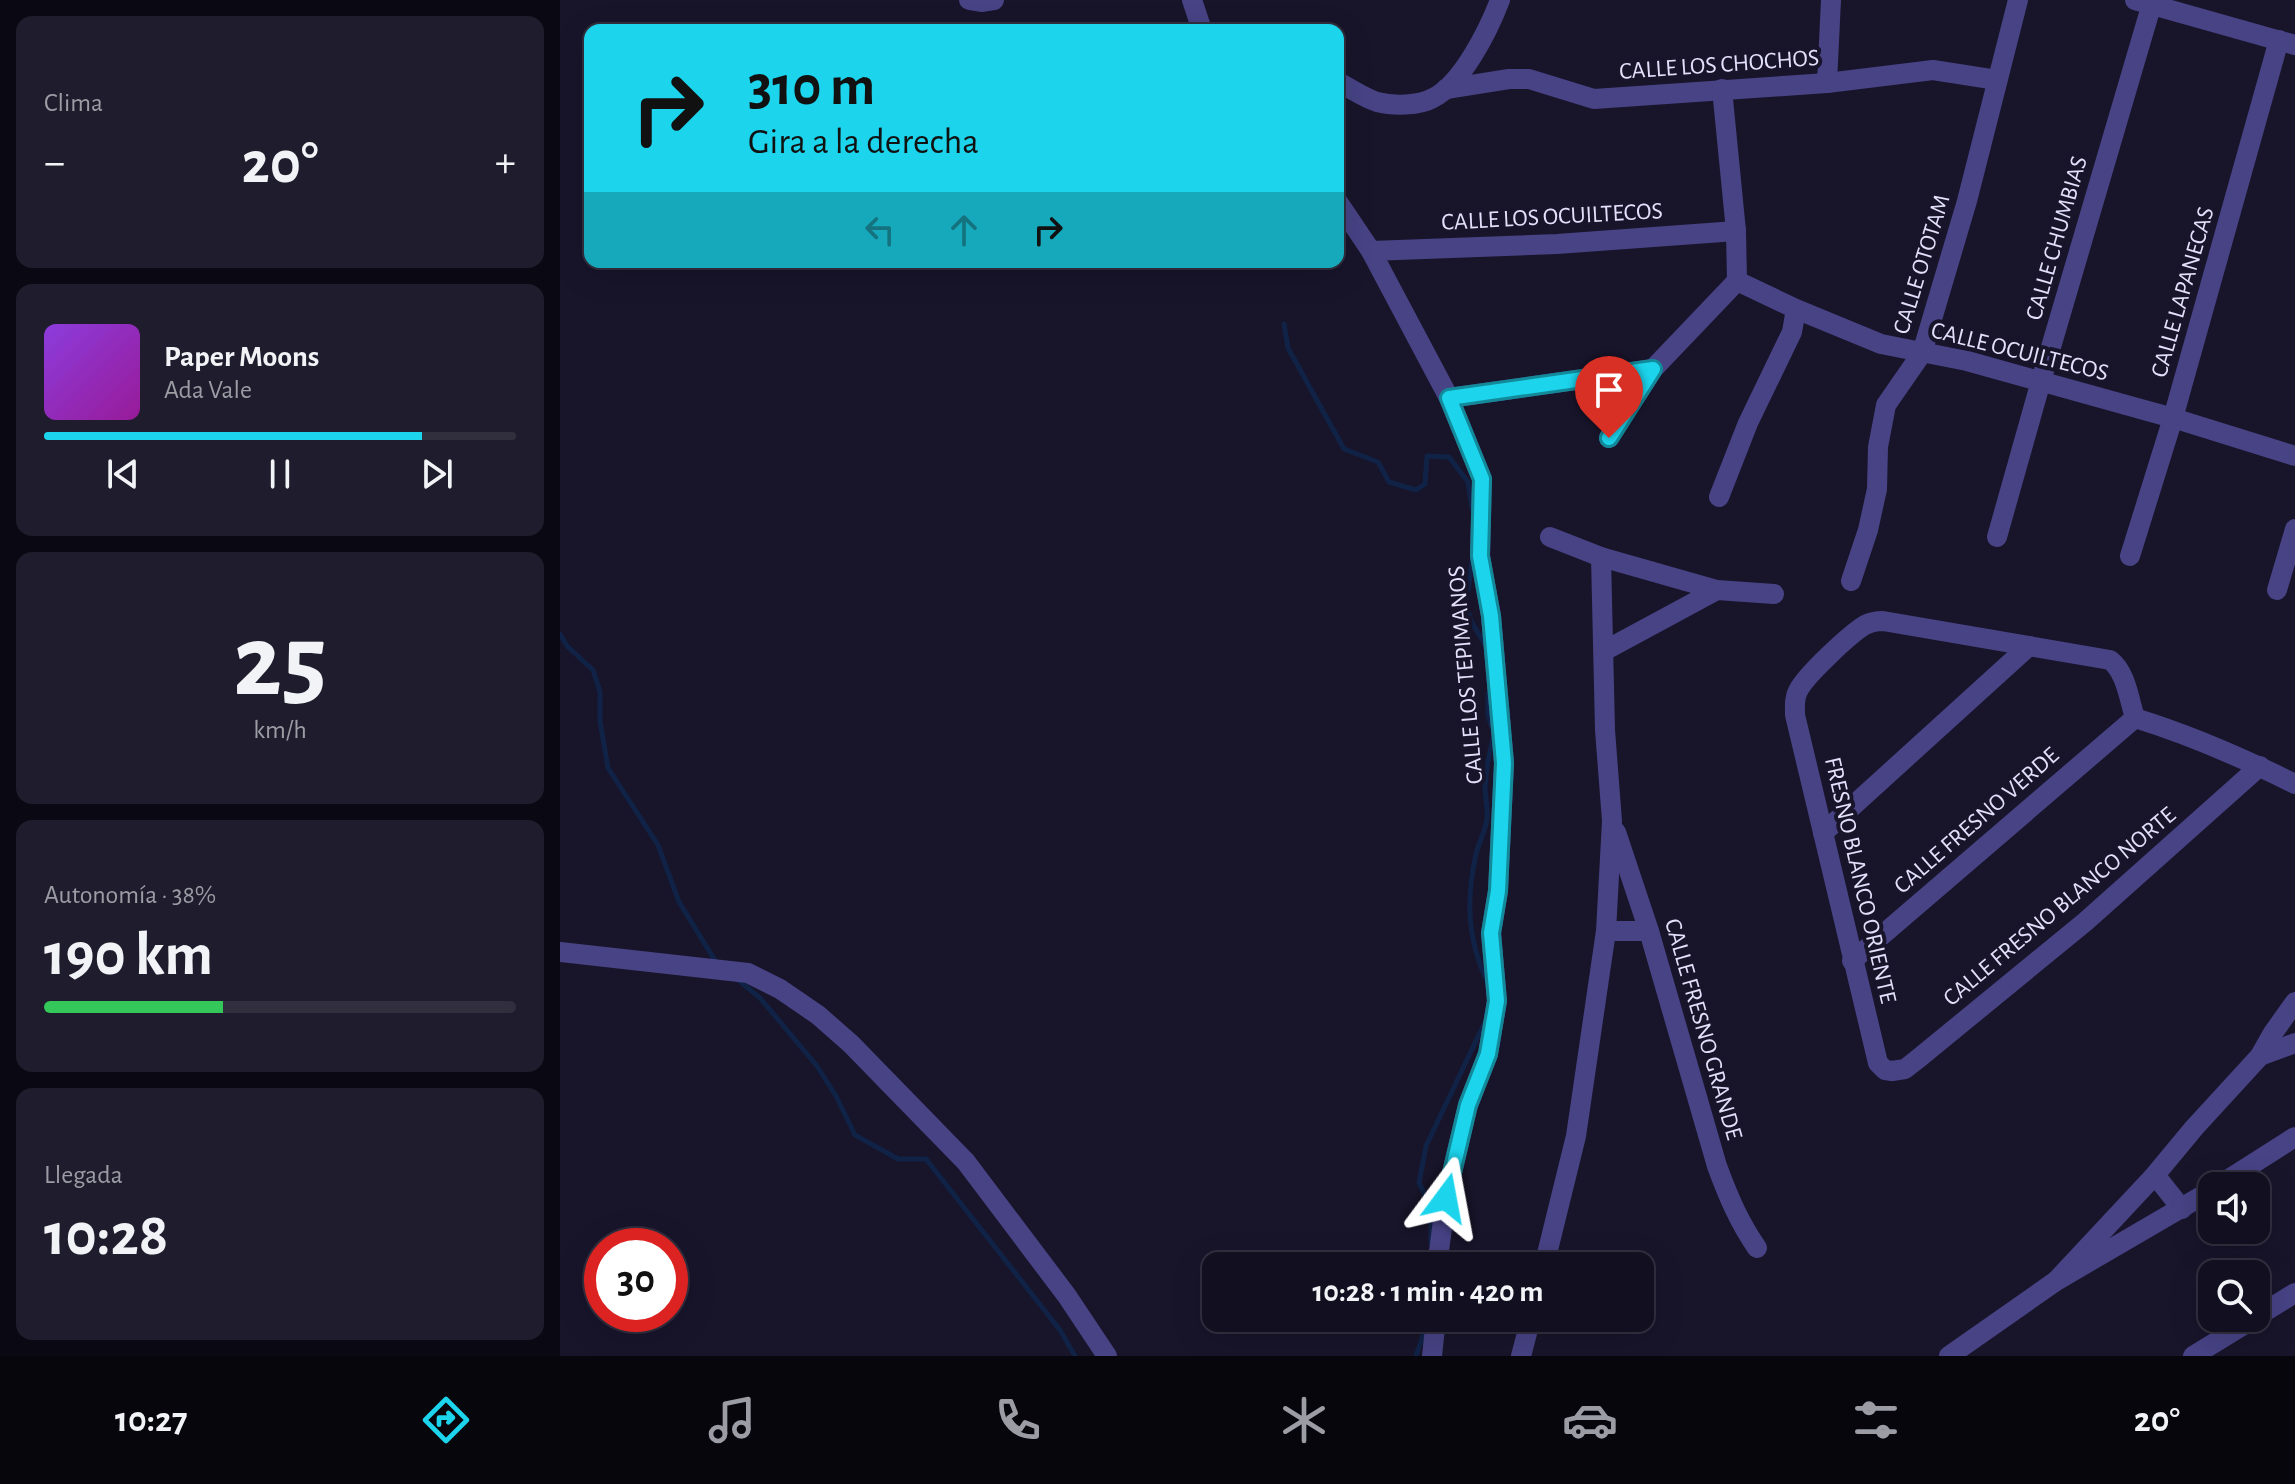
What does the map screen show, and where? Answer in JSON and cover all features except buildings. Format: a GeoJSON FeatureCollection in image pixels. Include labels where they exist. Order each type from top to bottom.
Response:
{"type":"FeatureCollection","features":[{"type":"Feature","properties":{"kind":"street"},"geometry":{"type":"LineString","coordinates":[[969,0],[994,0]]}},
{"type":"Feature","properties":{"kind":"street"},"geometry":{"type":"LineString","coordinates":[[1192,0],[1200,24]]}},
{"type":"Feature","properties":{"kind":"street"},"geometry":{"type":"LineString","coordinates":[[1446,89],[1461,72],[1486,32],[1500,0]]}},
{"type":"Feature","properties":{"kind":"street"},"geometry":{"type":"LineString","coordinates":[[1827,83],[1831,0]]}},
{"type":"Feature","properties":{"kind":"street","name":"CALLE OTOTAM"},"geometry":{"type":"LineString","coordinates":[[1851,581],[1868,530],[1877,489],[1878,447],[1886,405],[1922,353],[1967,201],[2018,0]]}},
{"type":"Feature","properties":{"kind":"street"},"geometry":{"type":"LineString","coordinates":[[2146,2],[2287,42]]}},
{"type":"Feature","properties":{"kind":"street","name":"CALLE CHUMBIAS"},"geometry":{"type":"LineString","coordinates":[[1997,537],[2146,2]]}},
{"type":"Feature","properties":{"kind":"street","name":"CALLE LAPANECAS"},"geometry":{"type":"LineString","coordinates":[[2130,556],[2287,42]]}},
{"type":"Feature","properties":{"kind":"street","name":"CALLE LOS CHOCHOS"},"geometry":{"type":"LineString","coordinates":[[1344,85],[1376,102],[1399,104],[1435,98],[1446,89],[1509,79],[1549,83],[1594,99],[1827,83],[1933,70],[1997,80]]}},
{"type":"Feature","properties":{"kind":"street"},"geometry":{"type":"LineString","coordinates":[[1609,438],[1653,369],[1737,281],[1736,231],[1722,89]]}},
{"type":"Feature","properties":{"kind":"street","name":"CALLE LOS TEPIMANOS"},"geometry":{"type":"LineString","coordinates":[[1344,211],[1371,251],[1449,398],[1482,479],[1480,556],[1491,616],[1504,763],[1498,891],[1491,933],[1497,1001],[1488,1054],[1468,1105],[1446,1198],[1439,1252]]}},
{"type":"Feature","properties":{"kind":"street","name":"CALLE LOS OCUILTECOS"},"geometry":{"type":"LineString","coordinates":[[1371,251],[1557,244],[1736,231]]}},
{"type":"Feature","properties":{"kind":"street","name":"CALLE OCUILTECOS"},"geometry":{"type":"LineString","coordinates":[[1737,281],[1881,344],[1967,361],[2041,381],[2295,456]]}},
{"type":"Feature","properties":{"kind":"street"},"geometry":{"type":"LineString","coordinates":[[1719,497],[1748,423],[1792,332],[1796,309]]}},
{"type":"Feature","properties":{"kind":"street"},"geometry":{"type":"LineString","coordinates":[[1449,398],[1653,369]]}},
{"type":"Feature","properties":{"kind":"street"},"geometry":{"type":"LineString","coordinates":[[2277,590],[2295,529]]}},
{"type":"Feature","properties":{"kind":"street"},"geometry":{"type":"LineString","coordinates":[[1550,537],[1601,557],[1717,590],[1774,594]]}},
{"type":"Feature","properties":{"kind":"street","name":"CALLE FRESNO GRANDE"},"geometry":{"type":"LineString","coordinates":[[1547,1252],[1576,1136],[1606,931],[1612,821],[1605,730],[1601,557]]}},
{"type":"Feature","properties":{"kind":"street"},"geometry":{"type":"LineString","coordinates":[[1604,651],[1717,590]]}},
{"type":"Feature","properties":{"kind":"street","name":"FRESNO BLANCO ORIENTE"},"geometry":{"type":"LineString","coordinates":[[1885,1070],[1875,1055],[1852,961],[1795,715],[1796,698],[1802,685],[1825,660],[1863,626],[1872,622],[1883,621],[2029,646]]}},
{"type":"Feature","properties":{"kind":"street"},"geometry":{"type":"LineString","coordinates":[[1823,833],[2029,646],[2110,660],[2122,675],[2135,718],[2173,730],[2260,766],[2294,787]]}},
{"type":"Feature","properties":{"kind":"street","name":"CALLE FRESNO VERDE"},"geometry":{"type":"LineString","coordinates":[[1852,961],[2135,718]]}},
{"type":"Feature","properties":{"kind":"street","name":"CALLE FRESNO BLANCO NORTE"},"geometry":{"type":"LineString","coordinates":[[1885,1070],[1905,1069],[1919,1058],[2085,922],[2260,766]]}},
{"type":"Feature","properties":{"kind":"street","name":"CALLE FRESNO GRANDE"},"geometry":{"type":"LineString","coordinates":[[1612,821],[1649,931],[1717,1166],[1729,1199],[1757,1248]]}},
{"type":"Feature","properties":{"kind":"street"},"geometry":{"type":"LineString","coordinates":[[1606,931],[1649,931]]}},
{"type":"Feature","properties":{"kind":"street"},"geometry":{"type":"LineString","coordinates":[[560,952],[748,973],[780,989],[818,1015],[851,1044],[966,1162],[1067,1296],[1107,1356]]}},
{"type":"Feature","properties":{"kind":"street"},"geometry":{"type":"LineString","coordinates":[[2056,1281],[2260,1056],[2295,1002]]}},
{"type":"Feature","properties":{"kind":"street"},"geometry":{"type":"LineString","coordinates":[[2260,1056],[2295,1043]]}},
{"type":"Feature","properties":{"kind":"street"},"geometry":{"type":"LineString","coordinates":[[2240,1172],[2295,1137]]}},
{"type":"Feature","properties":{"kind":"street"},"geometry":{"type":"LineString","coordinates":[[2155,1175],[2182,1209]]}},
{"type":"Feature","properties":{"kind":"street"},"geometry":{"type":"LineString","coordinates":[[1949,1356],[2056,1281],[2198,1199]]}},
{"type":"Feature","properties":{"kind":"street"},"geometry":{"type":"LineString","coordinates":[[2270,1309],[2295,1293]]}},
{"type":"Feature","properties":{"kind":"street"},"geometry":{"type":"LineString","coordinates":[[1432,1356],[1435,1332]]}},
{"type":"Feature","properties":{"kind":"street"},"geometry":{"type":"LineString","coordinates":[[1521,1356],[1527,1332]]}},
{"type":"Feature","properties":{"kind":"street"},"geometry":{"type":"LineString","coordinates":[[2193,1356],[2232,1332]]}},
{"type":"Feature","properties":{"kind":"waterway"},"geometry":{"type":"LineString","coordinates":[[1284,324],[1288,348],[1344,449],[1378,462],[1389,482],[1416,490],[1425,484],[1427,456],[1449,457],[1468,482],[1472,508]]}},
{"type":"Feature","properties":{"kind":"waterway"},"geometry":{"type":"LineString","coordinates":[[1472,561],[1466,604],[1471,621],[1486,646]]}},
{"type":"Feature","properties":{"kind":"waterway"},"geometry":{"type":"LineString","coordinates":[[560,634],[567,646],[593,670],[600,692],[600,721],[608,768],[658,845],[679,902],[716,962]]}},
{"type":"Feature","properties":{"kind":"waterway"},"geometry":{"type":"LineString","coordinates":[[1488,694],[1488,715],[1492,728]]}},
{"type":"Feature","properties":{"kind":"waterway"},"geometry":{"type":"LineString","coordinates":[[1487,981],[1475,950],[1470,903],[1476,854],[1486,823],[1485,781],[1493,738]]}},
{"type":"Feature","properties":{"kind":"waterway"},"geometry":{"type":"LineString","coordinates":[[736,978],[760,998],[817,1066],[855,1135],[898,1159],[926,1159],[1060,1330],[1075,1356]]}},
{"type":"Feature","properties":{"kind":"waterway"},"geometry":{"type":"LineString","coordinates":[[1431,1243],[1431,1206],[1419,1183],[1426,1146],[1485,1022]]}},
{"type":"Feature","properties":{"kind":"waterway"},"geometry":{"type":"LineString","coordinates":[[1416,1356],[1424,1332]]}},
{"type":"Feature","properties":{"kind":"route"},"geometry":{"type":"LineString","coordinates":[[1446,1198],[1468,1105],[1488,1054],[1497,1001],[1491,933],[1498,891],[1504,763],[1491,616],[1480,556],[1482,479],[1449,398],[1653,369],[1609,438]]}}]}
